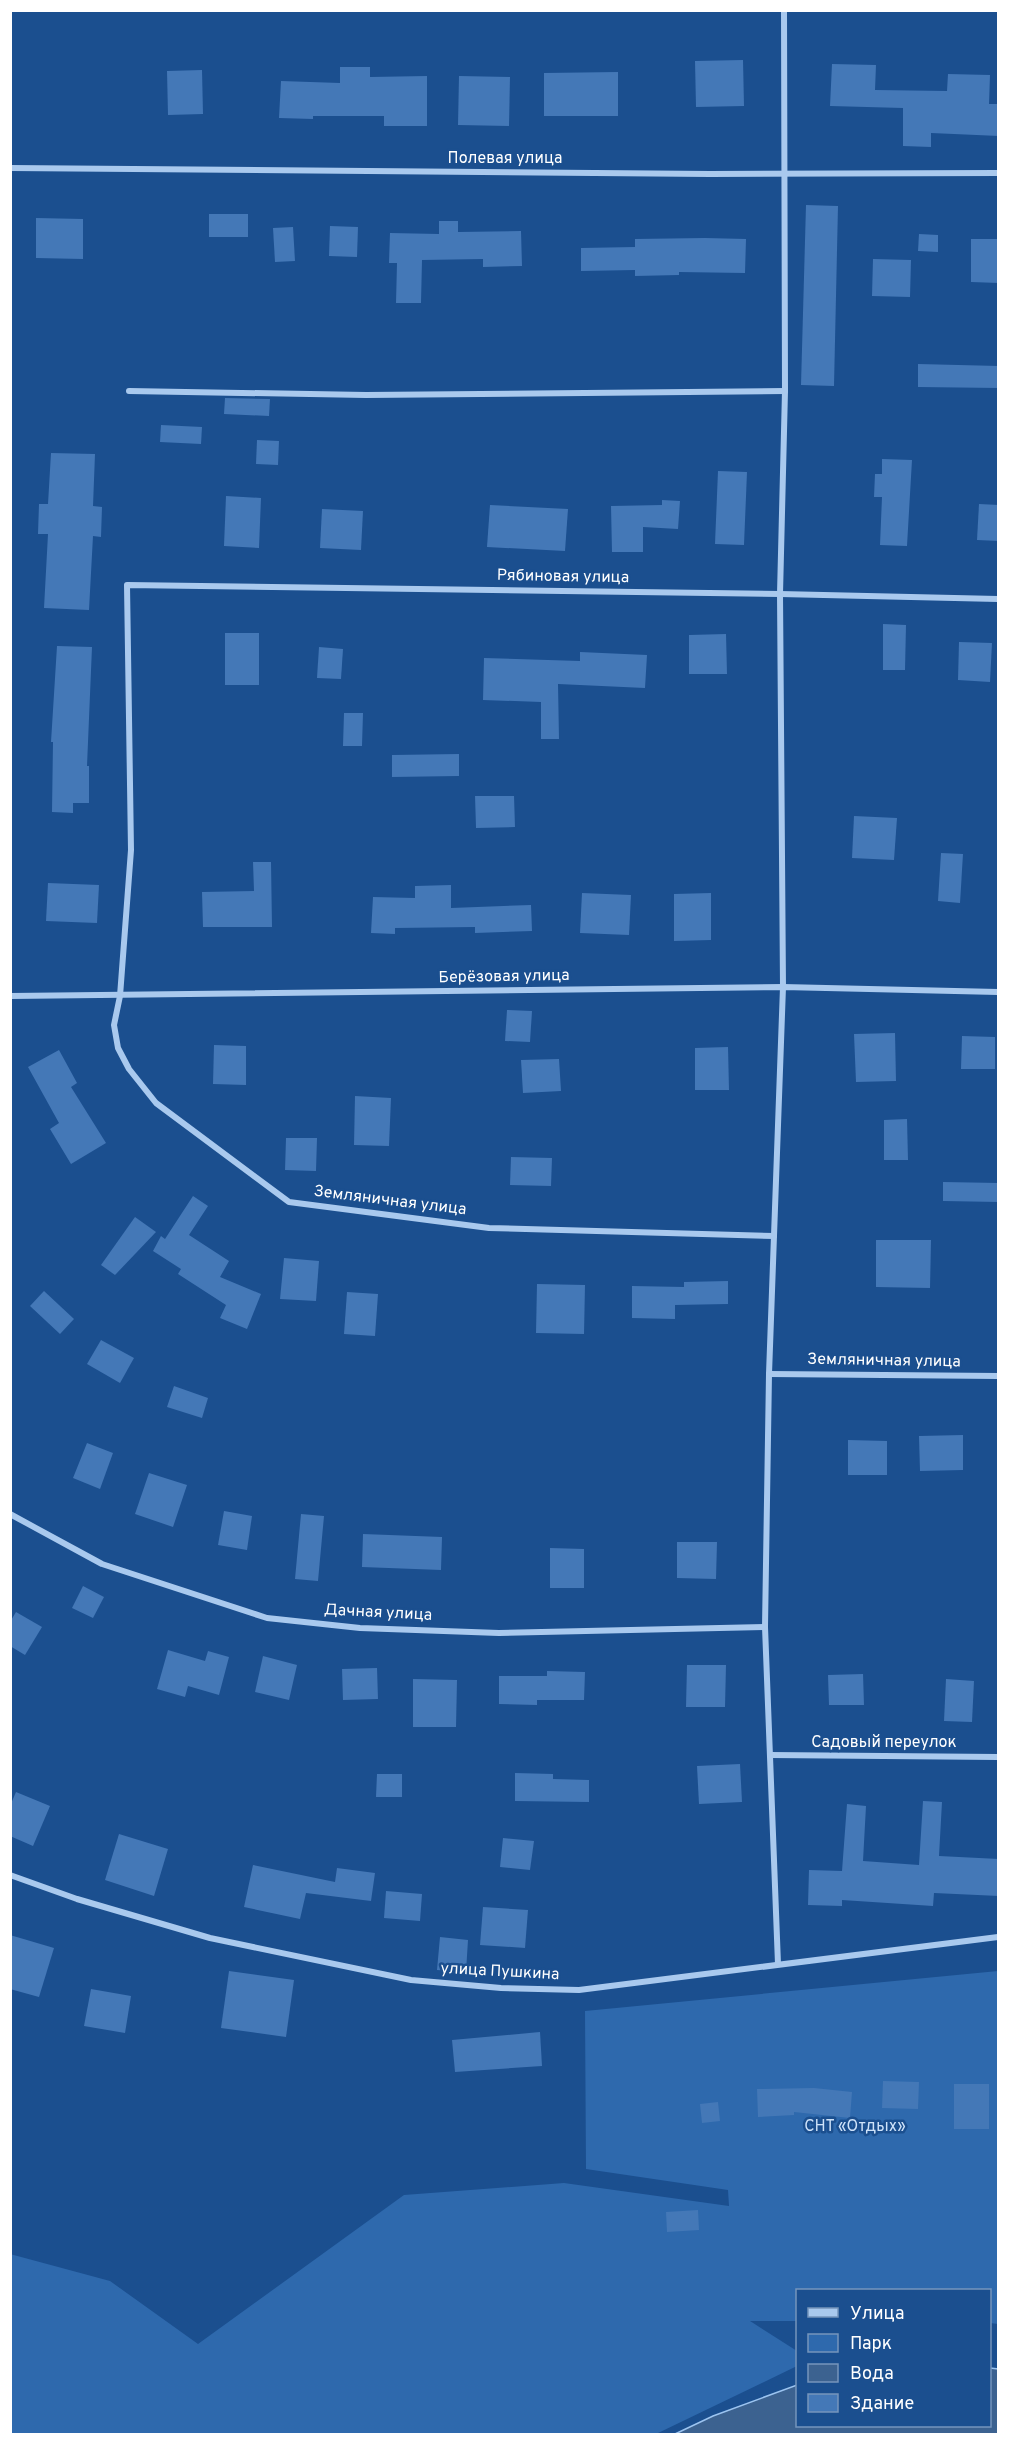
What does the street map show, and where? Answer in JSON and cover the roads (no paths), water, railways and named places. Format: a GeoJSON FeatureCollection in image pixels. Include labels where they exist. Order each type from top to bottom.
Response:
{"type":"FeatureCollection","features":[{"type":"Feature","properties":{"kind":"street"},"geometry":{"type":"LineString","coordinates":[[778,1964],[765,1627],[769,1374],[783,987],[780,594],[785,392],[784,10]]}},
{"type":"Feature","properties":{"kind":"street","name":"Полевая улица"},"geometry":{"type":"LineString","coordinates":[[10,168],[698,174],[999,173]]}},
{"type":"Feature","properties":{"kind":"street"},"geometry":{"type":"LineString","coordinates":[[129,391],[366,395],[785,392]]}},
{"type":"Feature","properties":{"kind":"street","name":"Рябиновая улица"},"geometry":{"type":"LineString","coordinates":[[127,585],[999,599]]}},
{"type":"Feature","properties":{"kind":"street","name":"Земляничная улица"},"geometry":{"type":"LineString","coordinates":[[127,585],[131,850],[120,996],[114,1025],[118,1048],[143,1089],[156,1103],[289,1202],[489,1228],[774,1236]]}},
{"type":"Feature","properties":{"kind":"street","name":"Берёзовая улица"},"geometry":{"type":"LineString","coordinates":[[10,996],[783,987],[999,992]]}},
{"type":"Feature","properties":{"kind":"street","name":"Земляничная улица"},"geometry":{"type":"LineString","coordinates":[[769,1374],[999,1376]]}},
{"type":"Feature","properties":{"kind":"street","name":"Дачная улица"},"geometry":{"type":"LineString","coordinates":[[10,1514],[102,1563],[267,1618],[360,1628],[499,1633],[765,1627]]}},
{"type":"Feature","properties":{"kind":"street","name":"Садовый переулок"},"geometry":{"type":"LineString","coordinates":[[770,1755],[999,1757]]}},
{"type":"Feature","properties":{"kind":"street","name":"улица Пушкина"},"geometry":{"type":"LineString","coordinates":[[10,1875],[77,1899],[210,1938],[411,1980],[501,1988],[579,1990],[999,1937]]}},
{"type":"Feature","properties":{"kind":"water"},"geometry":{"type":"Polygon","coordinates":[[[991,2368],[998,2369],[998,2434],[675,2434],[713,2416],[796,2385],[796,2427],[991,2427],[991,2368]]]}},
{"type":"Feature","properties":{"kind":"park label","name":"СНТ «Отдых»"},"geometry":{"type":"Point","coordinates":[855,2127]}}]}
